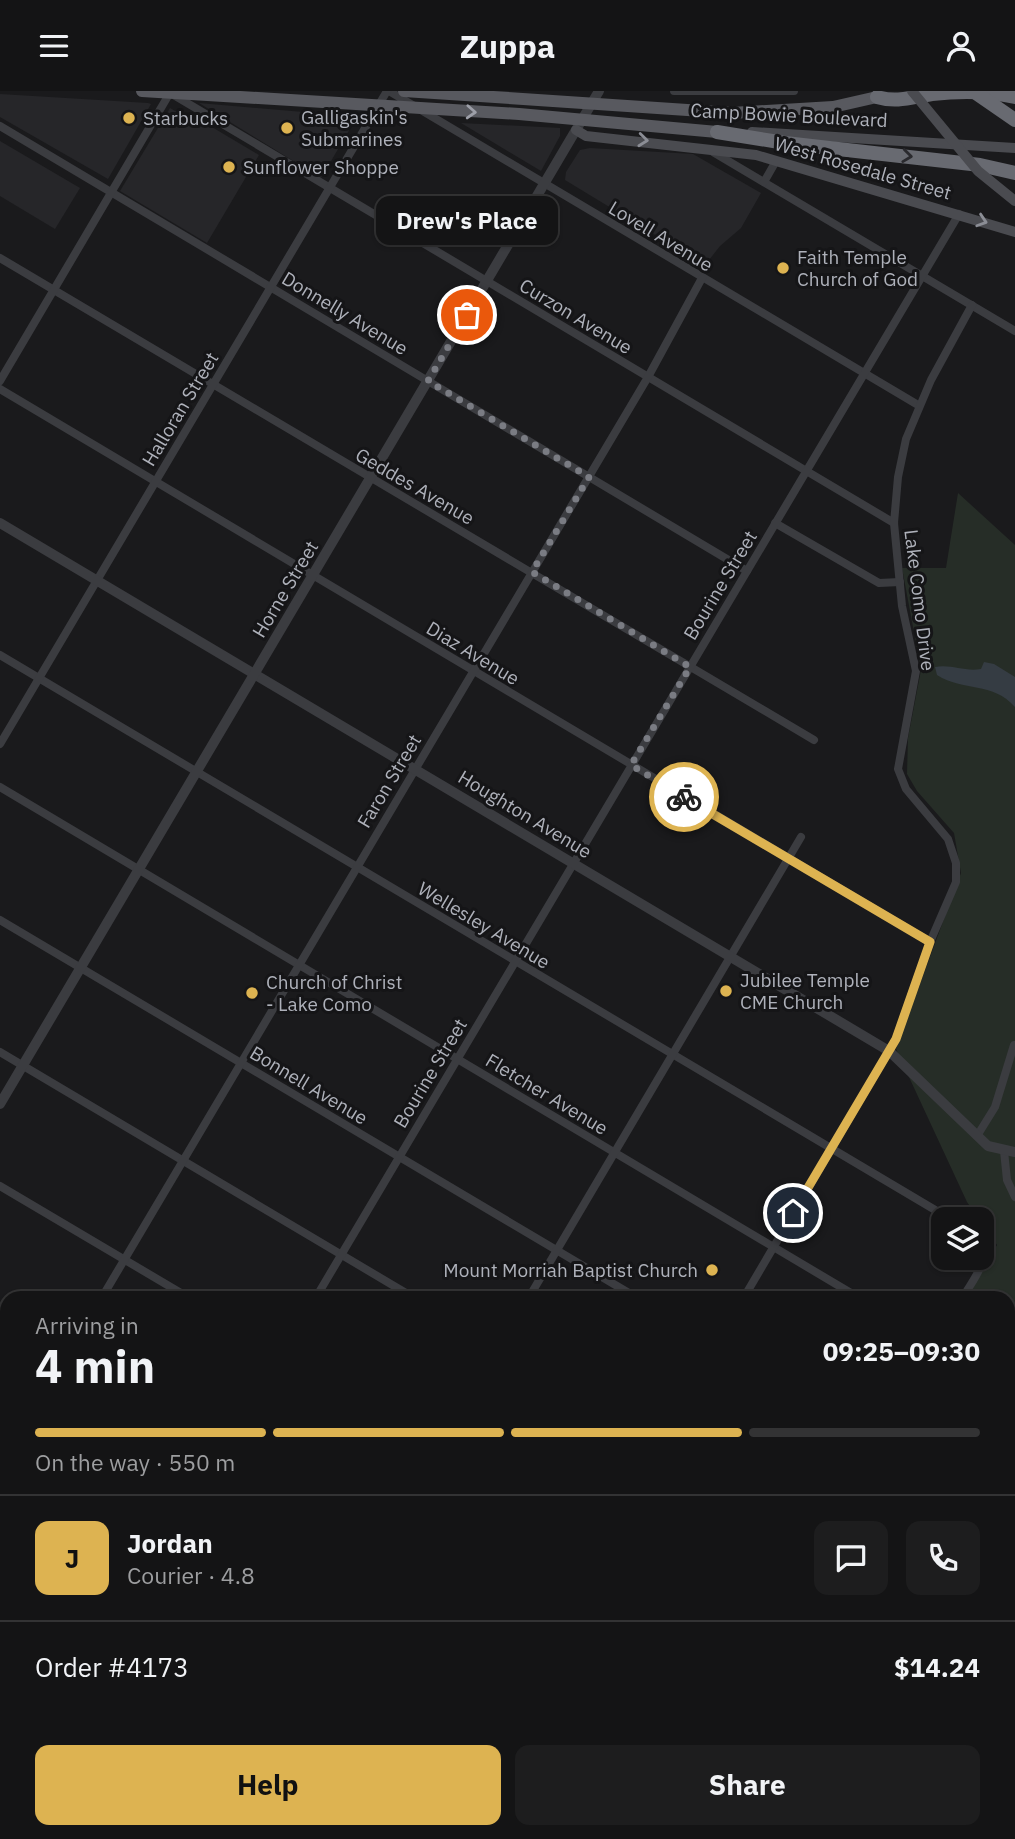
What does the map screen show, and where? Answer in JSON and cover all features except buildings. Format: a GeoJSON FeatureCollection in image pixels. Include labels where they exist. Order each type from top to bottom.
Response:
{"type":"FeatureCollection","features":[{"type":"Feature","properties":{"kind":"highway"},"geometry":{"type":"LineString","coordinates":[[973,91],[1015,119]]}},
{"type":"Feature","properties":{"kind":"highway"},"geometry":{"type":"LineString","coordinates":[[983,91],[1015,119]]}},
{"type":"Feature","properties":{"kind":"highway"},"geometry":{"type":"LineString","coordinates":[[877,97],[892,102],[955,93],[1015,97]]}},
{"type":"Feature","properties":{"kind":"highway"},"geometry":{"type":"LineString","coordinates":[[718,132],[785,143],[980,165],[1015,173]]}},
{"type":"Feature","properties":{"kind":"main road","name":"Camp Bowie Boulevard"},"geometry":{"type":"LineString","coordinates":[[142,91],[417,108],[579,125],[793,133],[1015,148]]}},
{"type":"Feature","properties":{"kind":"main road","name":"Camp Bowie Boulevard"},"geometry":{"type":"LineString","coordinates":[[404,91],[771,112],[833,107],[910,91]]}},
{"type":"Feature","properties":{"kind":"main road"},"geometry":{"type":"LineString","coordinates":[[910,91],[978,171],[1015,201]]}},
{"type":"Feature","properties":{"kind":"main road","name":"West Rosedale Street"},"geometry":{"type":"LineString","coordinates":[[579,125],[586,136],[706,148],[776,161],[959,213],[1015,232]]}},
{"type":"Feature","properties":{"kind":"street","name":"Halloran Street"},"geometry":{"type":"LineString","coordinates":[[0,744],[388,91]]}},
{"type":"Feature","properties":{"kind":"street","name":"Lovell Avenue"},"geometry":{"type":"LineString","coordinates":[[388,91],[918,405]]}},
{"type":"Feature","properties":{"kind":"street","name":"Horne Street"},"geometry":{"type":"LineString","coordinates":[[0,1104],[599,91]]}},
{"type":"Feature","properties":{"kind":"street"},"geometry":{"type":"LineString","coordinates":[[674,91],[794,91]]}},
{"type":"Feature","properties":{"kind":"street","name":"Curzon Avenue"},"geometry":{"type":"LineString","coordinates":[[170,92],[894,523]]}},
{"type":"Feature","properties":{"kind":"street"},"geometry":{"type":"LineString","coordinates":[[0,381],[170,92]]}},
{"type":"Feature","properties":{"kind":"street","name":"Donnelly Avenue"},"geometry":{"type":"LineString","coordinates":[[0,126],[747,571]]}},
{"type":"Feature","properties":{"kind":"street"},"geometry":{"type":"LineString","coordinates":[[706,148],[1015,331]]}},
{"type":"Feature","properties":{"kind":"street"},"geometry":{"type":"LineString","coordinates":[[764,181],[776,161]]}},
{"type":"Feature","properties":{"kind":"street","name":"Bourine Street"},"geometry":{"type":"LineString","coordinates":[[320,1291],[959,213]]}},
{"type":"Feature","properties":{"kind":"street","name":"Geddes Avenue"},"geometry":{"type":"LineString","coordinates":[[0,258],[814,740]]}},
{"type":"Feature","properties":{"kind":"street","name":"Faron Street"},"geometry":{"type":"LineString","coordinates":[[106,1291],[648,377],[702,278]]}},
{"type":"Feature","properties":{"kind":"street","name":"Lake Como Drive"},"geometry":{"type":"LineString","coordinates":[[748,1291],[896,1039],[930,942],[951,896],[957,873],[948,839],[906,789],[898,769],[916,671],[900,582],[894,523],[898,477],[906,439],[918,405],[972,305]]}},
{"type":"Feature","properties":{"kind":"street","name":"Diaz Avenue"},"geometry":{"type":"LineString","coordinates":[[0,389],[930,942]]}},
{"type":"Feature","properties":{"kind":"street","name":"Houghton Avenue"},"geometry":{"type":"LineString","coordinates":[[0,523],[889,1051],[988,1146],[1015,1152]]}},
{"type":"Feature","properties":{"kind":"street"},"geometry":{"type":"LineString","coordinates":[[775,523],[879,583],[900,582]]}},
{"type":"Feature","properties":{"kind":"street","name":"Wellesley Avenue"},"geometry":{"type":"LineString","coordinates":[[0,655],[931,1208]]}},
{"type":"Feature","properties":{"kind":"street","name":"Fletcher Avenue"},"geometry":{"type":"LineString","coordinates":[[0,787],[848,1291]]}},
{"type":"Feature","properties":{"kind":"street"},"geometry":{"type":"LineString","coordinates":[[533,1291],[801,837]]}},
{"type":"Feature","properties":{"kind":"street","name":"Bonnell Avenue"},"geometry":{"type":"LineString","coordinates":[[0,920],[626,1291]]}},
{"type":"Feature","properties":{"kind":"street"},"geometry":{"type":"LineString","coordinates":[[977,1136],[989,1121],[995,1107],[1014,1045]]}},
{"type":"Feature","properties":{"kind":"street"},"geometry":{"type":"LineString","coordinates":[[0,1052],[403,1291]]}},
{"type":"Feature","properties":{"kind":"street"},"geometry":{"type":"LineString","coordinates":[[1004,1151],[1007,1180],[1015,1197]]}},
{"type":"Feature","properties":{"kind":"street"},"geometry":{"type":"LineString","coordinates":[[0,1186],[178,1291]]}},
{"type":"Feature","properties":{"kind":"street"},"geometry":{"type":"LineString","coordinates":[[967,1291],[979,1270]]}},
{"type":"Feature","properties":{"kind":"shaded area"},"geometry":{"type":"Polygon","coordinates":[[[0,94],[151,104],[108,179],[0,117],[0,94]]]}},
{"type":"Feature","properties":{"kind":"shaded area"},"geometry":{"type":"Polygon","coordinates":[[[199,103],[350,116],[357,117],[321,178],[199,103]]]}},
{"type":"Feature","properties":{"kind":"shaded area"},"geometry":{"type":"Polygon","coordinates":[[[170,108],[187,118],[190,114],[259,155],[207,243],[120,191],[170,108]]]}},
{"type":"Feature","properties":{"kind":"shaded area"},"geometry":{"type":"Polygon","coordinates":[[[461,123],[560,128],[560,136],[541,171],[461,123]]]}},
{"type":"Feature","properties":{"kind":"shaded area"},"geometry":{"type":"Polygon","coordinates":[[[0,141],[80,188],[55,229],[0,196],[0,141]]]}},
{"type":"Feature","properties":{"kind":"shaded area"},"geometry":{"type":"Polygon","coordinates":[[[590,148],[693,154],[761,193],[741,228],[720,246],[705,265],[565,180],[566,172],[580,150],[590,148]]]}},
{"type":"Feature","properties":{"kind":"shaded area"},"geometry":{"type":"Polygon","coordinates":[[[958,493],[1015,545],[1015,1291],[971,1291],[983,1270],[994,1270],[994,1250],[997,1245],[994,1241],[994,1207],[970,1207],[967,1202],[896,1049],[961,873],[954,833],[917,791],[907,774],[908,738],[921,670],[902,568],[946,568],[958,493]]]}},
{"type":"Feature","properties":{"kind":"shaded area"},"geometry":{"type":"Polygon","coordinates":[[[984,662],[994,664],[1015,677],[1015,707],[997,693],[957,684],[937,675],[935,667],[975,670],[981,669],[984,662]]]}},
{"type":"Feature","properties":{"kind":"way so far"},"geometry":{"type":"LineString","coordinates":[[467,315],[428,381],[589,477],[532,572],[690,667],[631,765],[684,797]]}},
{"type":"Feature","properties":{"kind":"place","name":"Starbucks"},"geometry":{"type":"Point","coordinates":[129,118]}},
{"type":"Feature","properties":{"kind":"place","name":"Galligaskin's Submarines"},"geometry":{"type":"Point","coordinates":[287,128]}},
{"type":"Feature","properties":{"kind":"place","name":"Sunflower Shoppe"},"geometry":{"type":"Point","coordinates":[229,167]}},
{"type":"Feature","properties":{"kind":"place","name":"Faith Temple Church of God"},"geometry":{"type":"Point","coordinates":[783,268]}},
{"type":"Feature","properties":{"kind":"place","name":"Drew's Place"},"geometry":{"type":"Point","coordinates":[467,315]}},
{"type":"Feature","properties":{"kind":"place","name":"Jubilee Temple CME Church"},"geometry":{"type":"Point","coordinates":[726,991]}},
{"type":"Feature","properties":{"kind":"place","name":"Church of Christ - Lake Como"},"geometry":{"type":"Point","coordinates":[252,993]}},
{"type":"Feature","properties":{"kind":"place","name":"Mount Morriah Baptist Church"},"geometry":{"type":"Point","coordinates":[712,1270]}},
{"type":"Feature","properties":{"kind":"route"},"geometry":{"type":"LineString","coordinates":[[684,797],[930,942],[896,1039],[793,1213]]}}]}
